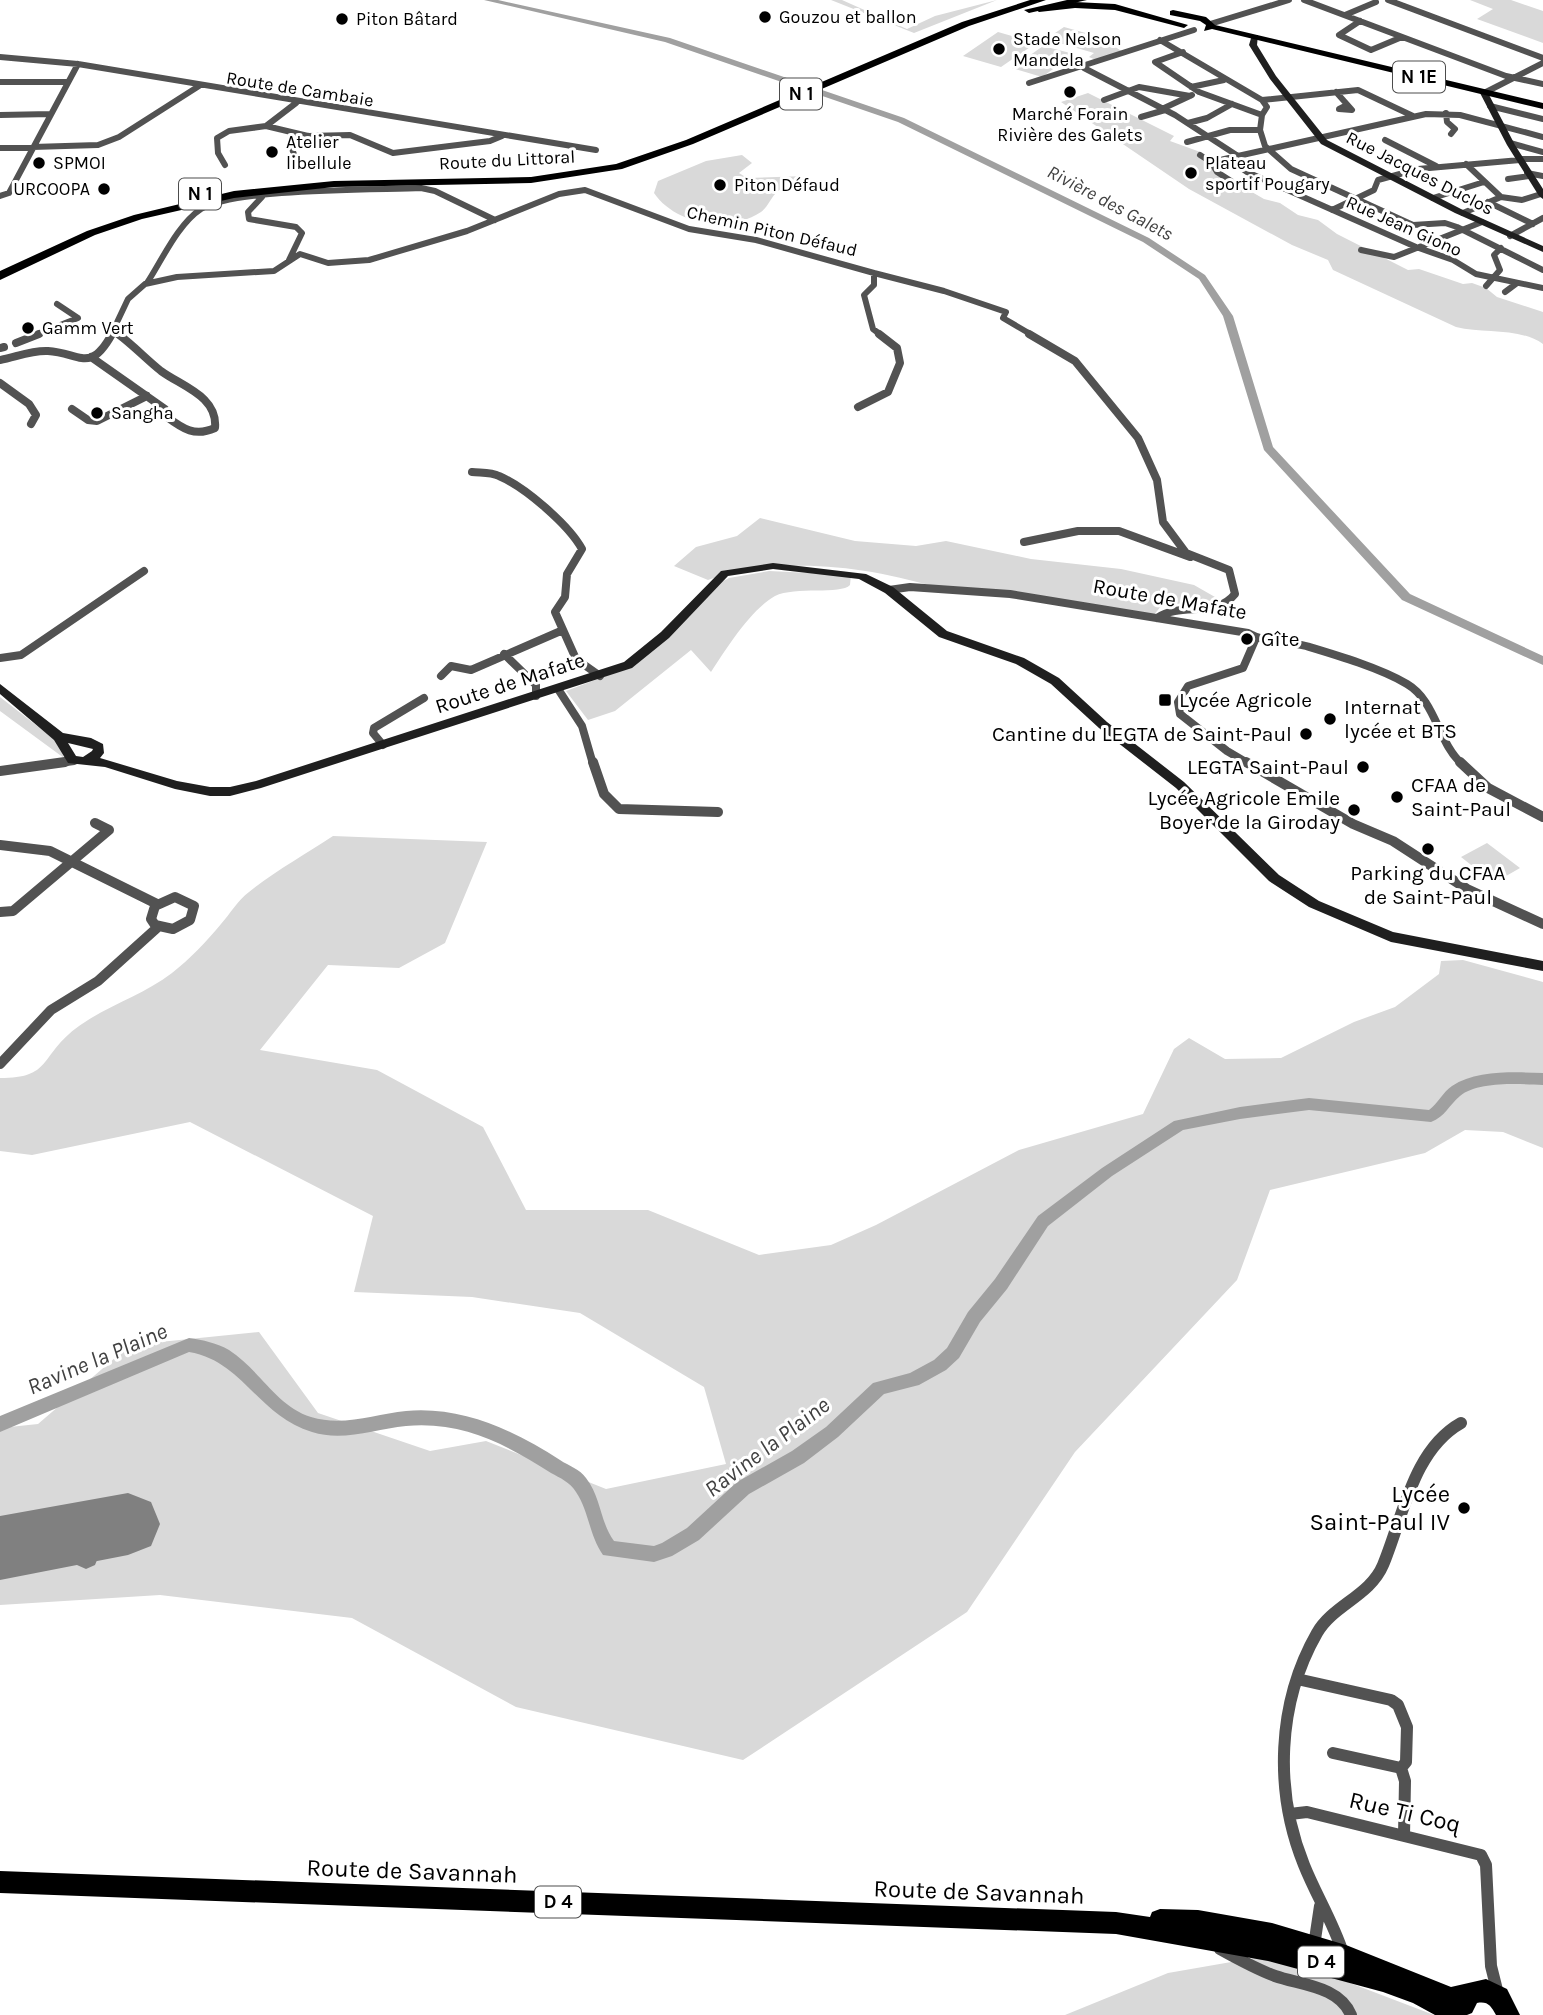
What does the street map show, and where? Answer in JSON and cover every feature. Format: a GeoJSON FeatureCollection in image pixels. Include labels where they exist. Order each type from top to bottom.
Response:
{"type":"FeatureCollection","features":[{"type":"Feature","properties":{"kind":"highway"},"geometry":{"type":"LineString","coordinates":[[933,32],[1008,0]]}},
{"type":"Feature","properties":{"kind":"highway","name":"Route du Littoral"},"geometry":{"type":"LineString","coordinates":[[0,276],[80,236],[142,215],[197,201],[323,184],[560,178],[621,166],[906,46],[933,32],[1028,0]]}},
{"type":"Feature","properties":{"kind":"highway","name":"Route du Littoral"},"geometry":{"type":"LineString","coordinates":[[906,46],[1038,4],[1084,0]]}},
{"type":"Feature","properties":{"kind":"highway","name":"Route du Littoral"},"geometry":{"type":"LineString","coordinates":[[0,268],[47,244],[98,223],[195,195],[297,179],[565,168],[638,154],[690,138]]}},
{"type":"Feature","properties":{"kind":"main road"},"geometry":{"type":"LineString","coordinates":[[1084,0],[1111,0]]}},
{"type":"Feature","properties":{"kind":"main road"},"geometry":{"type":"LineString","coordinates":[[1118,0],[1187,26]]}},
{"type":"Feature","properties":{"kind":"main road"},"geometry":{"type":"LineString","coordinates":[[1142,3],[1187,26]]}},
{"type":"Feature","properties":{"kind":"main road"},"geometry":{"type":"LineString","coordinates":[[1038,4],[1115,7],[1187,26],[1209,25]]}},
{"type":"Feature","properties":{"kind":"main road"},"geometry":{"type":"LineString","coordinates":[[1227,19],[1233,27],[1248,35]]}},
{"type":"Feature","properties":{"kind":"main road","name":"N 1E"},"geometry":{"type":"LineString","coordinates":[[1209,25],[1543,106]]}},
{"type":"Feature","properties":{"kind":"main road","name":"Rue Jacques Duclos"},"geometry":{"type":"LineString","coordinates":[[1248,35],[1287,97],[1321,139],[1463,213],[1543,249]]}},
{"type":"Feature","properties":{"kind":"main road"},"geometry":{"type":"LineString","coordinates":[[1484,93],[1510,143],[1542,195]]}},
{"type":"Feature","properties":{"kind":"main road","name":"Route de Mafate"},"geometry":{"type":"LineString","coordinates":[[71,756],[113,763],[149,777],[224,792],[257,785],[628,665],[642,655],[718,578],[730,571],[773,566],[823,570],[862,576],[894,593],[943,634],[1020,661],[1055,681],[1103,725],[1180,785],[1274,878],[1314,904],[1391,937],[1543,966]]}},
{"type":"Feature","properties":{"kind":"main road"},"geometry":{"type":"LineString","coordinates":[[0,688],[59,737],[71,756],[83,742],[59,737]]}},
{"type":"Feature","properties":{"kind":"main road","name":"Route de Mafate"},"geometry":{"type":"LineString","coordinates":[[83,742],[95,743],[113,763]]}},
{"type":"Feature","properties":{"kind":"main road"},"geometry":{"type":"LineString","coordinates":[[89,760],[99,750]]}},
{"type":"Feature","properties":{"kind":"main road","name":"Route de Savannah"},"geometry":{"type":"LineString","coordinates":[[0,1882],[1116,1923]]}},
{"type":"Feature","properties":{"kind":"main road","name":"D 4"},"geometry":{"type":"LineString","coordinates":[[1116,1923],[1164,1920],[1234,1926],[1451,1997],[1487,2006]]}},
{"type":"Feature","properties":{"kind":"main road","name":"D 4"},"geometry":{"type":"LineString","coordinates":[[1116,1923],[1329,1958]]}},
{"type":"Feature","properties":{"kind":"street"},"geometry":{"type":"LineString","coordinates":[[1209,25],[1289,0]]}},
{"type":"Feature","properties":{"kind":"street"},"geometry":{"type":"LineString","coordinates":[[1304,0],[1513,78],[1543,84]]}},
{"type":"Feature","properties":{"kind":"street"},"geometry":{"type":"LineString","coordinates":[[1388,0],[1543,60]]}},
{"type":"Feature","properties":{"kind":"street"},"geometry":{"type":"LineString","coordinates":[[1345,15],[1376,2]]}},
{"type":"Feature","properties":{"kind":"street"},"geometry":{"type":"LineString","coordinates":[[1360,21],[1338,34],[1371,50],[1402,37]]}},
{"type":"Feature","properties":{"kind":"street"},"geometry":{"type":"LineString","coordinates":[[1028,83],[1084,68],[1160,40],[1187,26]]}},
{"type":"Feature","properties":{"kind":"street"},"geometry":{"type":"LineString","coordinates":[[1160,40],[1262,100],[1267,107],[1262,115],[1260,130],[1269,150],[1291,169],[1413,225],[1445,223],[1459,228],[1543,270]]}},
{"type":"Feature","properties":{"kind":"street"},"geometry":{"type":"LineString","coordinates":[[1183,52],[1157,60],[1156,63],[1199,92],[1262,115]]}},
{"type":"Feature","properties":{"kind":"street","name":"Route de Cambaie"},"geometry":{"type":"LineString","coordinates":[[0,57],[78,64],[296,103],[596,150]]}},
{"type":"Feature","properties":{"kind":"street"},"geometry":{"type":"LineString","coordinates":[[1484,93],[1543,60]]}},
{"type":"Feature","properties":{"kind":"street"},"geometry":{"type":"LineString","coordinates":[[0,196],[9,193],[78,64]]}},
{"type":"Feature","properties":{"kind":"street","name":"Rue Jean Giono"},"geometry":{"type":"LineString","coordinates":[[1084,68],[1188,123],[1238,156],[1240,168],[1416,247],[1453,260],[1470,272],[1543,288]]}},
{"type":"Feature","properties":{"kind":"street"},"geometry":{"type":"LineString","coordinates":[[1191,87],[1224,80]]}},
{"type":"Feature","properties":{"kind":"street"},"geometry":{"type":"LineString","coordinates":[[0,82],[68,82]]}},
{"type":"Feature","properties":{"kind":"street"},"geometry":{"type":"LineString","coordinates":[[1151,88],[1157,83]]}},
{"type":"Feature","properties":{"kind":"street"},"geometry":{"type":"LineString","coordinates":[[0,148],[92,146],[112,140],[199,86]]}},
{"type":"Feature","properties":{"kind":"street"},"geometry":{"type":"LineString","coordinates":[[1104,100],[1139,87],[1190,96]]}},
{"type":"Feature","properties":{"kind":"street"},"geometry":{"type":"LineString","coordinates":[[1262,100],[1364,91],[1413,116]]}},
{"type":"Feature","properties":{"kind":"street"},"geometry":{"type":"LineString","coordinates":[[1140,117],[1163,110],[1199,92]]}},
{"type":"Feature","properties":{"kind":"street"},"geometry":{"type":"LineString","coordinates":[[1336,92],[1345,106]]}},
{"type":"Feature","properties":{"kind":"street"},"geometry":{"type":"LineString","coordinates":[[266,126],[296,103]]}},
{"type":"Feature","properties":{"kind":"street"},"geometry":{"type":"LineString","coordinates":[[1188,123],[1207,118],[1232,104]]}},
{"type":"Feature","properties":{"kind":"street"},"geometry":{"type":"LineString","coordinates":[[1490,106],[1543,119]]}},
{"type":"Feature","properties":{"kind":"street"},"geometry":{"type":"LineString","coordinates":[[1446,113],[1447,122],[1455,129],[1451,134]]}},
{"type":"Feature","properties":{"kind":"street"},"geometry":{"type":"LineString","coordinates":[[1212,162],[1413,116],[1446,113],[1499,123],[1543,137]]}},
{"type":"Feature","properties":{"kind":"street"},"geometry":{"type":"LineString","coordinates":[[0,115],[51,114]]}},
{"type":"Feature","properties":{"kind":"street"},"geometry":{"type":"LineString","coordinates":[[225,164],[218,153],[218,138],[229,131],[266,126],[307,136],[350,135],[393,153],[490,141],[502,135]]}},
{"type":"Feature","properties":{"kind":"street"},"geometry":{"type":"LineString","coordinates":[[1187,142],[1206,135],[1260,130]]}},
{"type":"Feature","properties":{"kind":"street"},"geometry":{"type":"LineString","coordinates":[[295,158],[291,146],[307,136]]}},
{"type":"Feature","properties":{"kind":"street"},"geometry":{"type":"LineString","coordinates":[[1385,139],[1436,166]]}},
{"type":"Feature","properties":{"kind":"street"},"geometry":{"type":"LineString","coordinates":[[1510,143],[1543,152]]}},
{"type":"Feature","properties":{"kind":"street"},"geometry":{"type":"LineString","coordinates":[[1200,155],[1212,162],[1217,172],[1242,188]]}},
{"type":"Feature","properties":{"kind":"street"},"geometry":{"type":"LineString","coordinates":[[1332,210],[1374,190],[1376,183],[1389,176],[1436,166],[1543,159]]}},
{"type":"Feature","properties":{"kind":"street"},"geometry":{"type":"LineString","coordinates":[[1466,164],[1483,182],[1499,192],[1501,197]]}},
{"type":"Feature","properties":{"kind":"street"},"geometry":{"type":"LineString","coordinates":[[1508,179],[1528,174],[1543,176]]}},
{"type":"Feature","properties":{"kind":"street"},"geometry":{"type":"LineString","coordinates":[[1433,198],[1483,182]]}},
{"type":"Feature","properties":{"kind":"street"},"geometry":{"type":"LineString","coordinates":[[0,360],[52,352],[78,360],[91,358],[105,346],[130,295],[147,283],[200,209],[209,205],[262,197],[421,188],[435,191],[495,220]]}},
{"type":"Feature","properties":{"kind":"street","name":"Chemin Piton Défaud"},"geometry":{"type":"LineString","coordinates":[[147,283],[182,277],[270,272],[286,267],[300,254],[328,263],[369,260],[495,220],[559,194],[585,191],[689,229],[762,241],[874,273],[873,287],[864,295],[867,313],[877,334],[894,345],[900,355],[897,372],[888,392],[858,407]]}},
{"type":"Feature","properties":{"kind":"street"},"geometry":{"type":"LineString","coordinates":[[1463,213],[1501,197],[1522,200],[1542,195]]}},
{"type":"Feature","properties":{"kind":"street"},"geometry":{"type":"LineString","coordinates":[[262,197],[248,212],[249,219],[296,228],[302,233],[286,267]]}},
{"type":"Feature","properties":{"kind":"street"},"geometry":{"type":"LineString","coordinates":[[1488,202],[1533,224]]}},
{"type":"Feature","properties":{"kind":"street"},"geometry":{"type":"LineString","coordinates":[[1510,236],[1543,218]]}},
{"type":"Feature","properties":{"kind":"street"},"geometry":{"type":"LineString","coordinates":[[1361,250],[1394,257],[1459,228],[1482,222]]}},
{"type":"Feature","properties":{"kind":"street"},"geometry":{"type":"LineString","coordinates":[[1486,286],[1500,267],[1494,255],[1501,248]]}},
{"type":"Feature","properties":{"kind":"street"},"geometry":{"type":"LineString","coordinates":[[874,273],[944,291],[1006,312],[1003,318],[1016,328],[1075,361],[1118,410],[1138,438],[1157,480],[1163,522],[1190,557]]}},
{"type":"Feature","properties":{"kind":"street"},"geometry":{"type":"LineString","coordinates":[[1505,292],[1517,283]]}},
{"type":"Feature","properties":{"kind":"street"},"geometry":{"type":"LineString","coordinates":[[16,342],[78,318],[57,304]]}},
{"type":"Feature","properties":{"kind":"street"},"geometry":{"type":"LineString","coordinates":[[91,358],[148,396],[165,409],[167,417],[193,435],[203,434],[216,426],[214,414],[195,390],[160,370],[114,331]]}},
{"type":"Feature","properties":{"kind":"street"},"geometry":{"type":"LineString","coordinates":[[0,383],[29,404],[36,415],[31,424]]}},
{"type":"Feature","properties":{"kind":"street"},"geometry":{"type":"LineString","coordinates":[[72,409],[88,420],[97,421],[148,396]]}},
{"type":"Feature","properties":{"kind":"street"},"geometry":{"type":"LineString","coordinates":[[472,472],[498,475],[557,519],[583,546],[565,579],[565,597],[555,611],[576,659],[600,676]]}},
{"type":"Feature","properties":{"kind":"street"},"geometry":{"type":"LineString","coordinates":[[1024,541],[1078,531],[1119,531],[1229,569],[1234,597],[1217,608],[1168,610],[1157,618]]}},
{"type":"Feature","properties":{"kind":"street"},"geometry":{"type":"LineString","coordinates":[[0,658],[21,655],[144,571]]}},
{"type":"Feature","properties":{"kind":"street","name":"Route de Mafate"},"geometry":{"type":"LineString","coordinates":[[894,593],[910,587],[1010,594],[1248,633],[1256,638],[1243,668],[1188,686],[1182,691],[1177,702],[1180,714],[1227,751],[1353,824],[1393,841],[1426,865],[1467,889],[1543,924]]}},
{"type":"Feature","properties":{"kind":"street"},"geometry":{"type":"LineString","coordinates":[[441,676],[451,666],[471,670],[563,629]]}},
{"type":"Feature","properties":{"kind":"street"},"geometry":{"type":"LineString","coordinates":[[1256,638],[1304,646],[1404,682],[1427,704],[1452,754],[1482,784],[1543,817]]}},
{"type":"Feature","properties":{"kind":"street"},"geometry":{"type":"LineString","coordinates":[[504,654],[536,685],[536,696]]}},
{"type":"Feature","properties":{"kind":"street"},"geometry":{"type":"LineString","coordinates":[[558,689],[582,727],[591,764],[611,805],[619,809],[718,812]]}},
{"type":"Feature","properties":{"kind":"street"},"geometry":{"type":"LineString","coordinates":[[383,745],[373,733],[374,728],[424,698]]}},
{"type":"Feature","properties":{"kind":"street"},"geometry":{"type":"LineString","coordinates":[[0,771],[51,763],[71,756]]}},
{"type":"Feature","properties":{"kind":"street"},"geometry":{"type":"LineString","coordinates":[[0,912],[13,911],[109,830],[95,822]]}},
{"type":"Feature","properties":{"kind":"street"},"geometry":{"type":"LineString","coordinates":[[0,845],[26,846],[73,861],[157,904]]}},
{"type":"Feature","properties":{"kind":"street"},"geometry":{"type":"LineString","coordinates":[[2,1058],[51,1010],[98,981],[158,927],[179,927],[190,920],[194,911],[191,902],[182,898],[169,898],[157,904],[151,919],[158,927]]}},
{"type":"Feature","properties":{"kind":"street"},"geometry":{"type":"LineString","coordinates":[[1329,1958],[1319,1899],[1299,1851],[1290,1814],[1284,1751],[1286,1716],[1297,1679],[1328,1617],[1379,1574],[1425,1459],[1453,1426],[1461,1423]]}},
{"type":"Feature","properties":{"kind":"street"},"geometry":{"type":"LineString","coordinates":[[1297,1679],[1398,1704],[1405,1718],[1406,1762],[1401,1768]]}},
{"type":"Feature","properties":{"kind":"street"},"geometry":{"type":"LineString","coordinates":[[1333,1752],[1401,1768]]}},
{"type":"Feature","properties":{"kind":"street"},"geometry":{"type":"LineString","coordinates":[[1401,1768],[1405,1782],[1404,1836]]}},
{"type":"Feature","properties":{"kind":"street","name":"Rue Ti Coq"},"geometry":{"type":"LineString","coordinates":[[1290,1814],[1307,1812],[1473,1851],[1484,1858],[1491,1966],[1487,2006]]}},
{"type":"Feature","properties":{"kind":"street"},"geometry":{"type":"LineString","coordinates":[[1319,1899],[1329,1958]]}},
{"type":"Feature","properties":{"kind":"street"},"geometry":{"type":"LineString","coordinates":[[1219,1938],[1220,1949],[1275,1976],[1314,1987],[1340,2000],[1350,2010],[1351,2015]]}},
{"type":"Feature","properties":{"kind":"shaded area"},"geometry":{"type":"Polygon","coordinates":[[[831,0],[842,0],[907,29],[935,16],[997,0],[914,33],[831,0]]]}},
{"type":"Feature","properties":{"kind":"shaded area"},"geometry":{"type":"Polygon","coordinates":[[[1470,0],[1511,0],[1543,11],[1543,43],[1477,19],[1493,9],[1470,0]]]}},
{"type":"Feature","properties":{"kind":"shaded area"},"geometry":{"type":"Polygon","coordinates":[[[1064,27],[1100,37],[1123,52],[1096,60],[1089,57],[1094,53],[1046,39],[1064,27]]]}},
{"type":"Feature","properties":{"kind":"shaded area","name":"Stade Nelson Mandela"},"geometry":{"type":"Polygon","coordinates":[[[998,32],[1036,43],[1001,67],[963,56],[998,32]]]}},
{"type":"Feature","properties":{"kind":"shaded area"},"geometry":{"type":"Polygon","coordinates":[[[1043,46],[1074,54],[1042,77],[1012,68],[1043,46]]]}},
{"type":"Feature","properties":{"kind":"shaded area"},"geometry":{"type":"Polygon","coordinates":[[[1088,93],[1174,136],[1170,141],[1203,153],[1200,156],[1264,199],[1280,203],[1298,215],[1318,220],[1337,234],[1408,270],[1419,269],[1463,284],[1472,283],[1486,288],[1497,297],[1543,312],[1543,344],[1523,335],[1456,327],[1333,270],[1328,260],[1292,245],[1189,189],[1061,102],[1088,93]]]}},
{"type":"Feature","properties":{"kind":"shaded area","name":"Piton Défaud"},"geometry":{"type":"Polygon","coordinates":[[[742,155],[752,163],[739,173],[747,178],[806,176],[800,182],[778,191],[761,212],[733,223],[718,224],[688,218],[663,204],[654,193],[658,181],[706,161],[742,155]]]}},
{"type":"Feature","properties":{"kind":"shaded area"},"geometry":{"type":"Polygon","coordinates":[[[760,518],[855,541],[916,546],[946,541],[1031,559],[1121,569],[1194,585],[1215,597],[1214,601],[1162,605],[1153,616],[946,588],[852,569],[768,567],[708,580],[674,566],[696,547],[737,536],[760,518]]]}},
{"type":"Feature","properties":{"kind":"shaded area"},"geometry":{"type":"Polygon","coordinates":[[[769,571],[851,575],[850,585],[837,590],[794,591],[775,596],[748,620],[711,672],[691,650],[615,711],[588,720],[566,691],[619,671],[712,587],[729,578],[769,571]]]}},
{"type":"Feature","properties":{"kind":"shaded area"},"geometry":{"type":"Polygon","coordinates":[[[0,697],[59,743],[64,758],[0,711],[0,697]]]}},
{"type":"Feature","properties":{"kind":"shaded area"},"geometry":{"type":"Polygon","coordinates":[[[333,836],[487,842],[445,943],[399,968],[328,965],[260,1050],[377,1070],[483,1127],[526,1210],[648,1210],[759,1255],[831,1245],[876,1225],[1019,1150],[1143,1114],[1174,1049],[1189,1038],[1225,1059],[1281,1058],[1354,1022],[1395,1007],[1439,974],[1441,961],[1463,960],[1543,982],[1543,1148],[1503,1132],[1465,1130],[1425,1153],[1270,1190],[1237,1280],[1075,1452],[967,1612],[743,1760],[516,1707],[352,1618],[160,1595],[0,1605],[0,1428],[38,1424],[130,1345],[259,1332],[318,1413],[430,1451],[486,1441],[606,1489],[726,1464],[704,1387],[580,1313],[472,1297],[354,1292],[373,1216],[190,1122],[32,1155],[0,1151],[0,1078],[17,1077],[37,1070],[75,1029],[172,973],[204,944],[245,895],[333,836]]]}},
{"type":"Feature","properties":{"kind":"shaded area"},"geometry":{"type":"Polygon","coordinates":[[[1487,843],[1520,868],[1494,883],[1461,857],[1487,843]]]}},
{"type":"Feature","properties":{"kind":"shaded area"},"geometry":{"type":"Polygon","coordinates":[[[1260,1957],[1324,1973],[1434,2015],[1065,2015],[1168,1973],[1260,1957]]]}},
{"type":"Feature","properties":{"kind":"waterway","name":"Rivière des Galets"},"geometry":{"type":"LineString","coordinates":[[488,0],[667,40],[901,120],[1146,240],[1202,277],[1228,316],[1268,448],[1406,597],[1543,661]]}},
{"type":"Feature","properties":{"kind":"waterway","name":"Ravine la Plaine"},"geometry":{"type":"LineString","coordinates":[[0,1424],[189,1345],[207,1348],[222,1354],[235,1364],[283,1410],[313,1425],[345,1428],[407,1419],[440,1419],[474,1426],[508,1438],[538,1454],[579,1482],[590,1501],[600,1534],[609,1549],[654,1554],[693,1534],[743,1488],[798,1457],[832,1432],[879,1388],[913,1380],[940,1365],[953,1353],[974,1317],[1001,1284],[1043,1221],[1107,1172],[1179,1125],[1240,1113],[1309,1104],[1431,1116],[1455,1092],[1467,1085],[1500,1079],[1543,1079]]}},
{"type":"Feature","properties":{"kind":"taxiway"},"geometry":{"type":"LineString","coordinates":[[86,1532],[86,1556]]}},
{"type":"Feature","properties":{"kind":"runway"},"geometry":{"type":"LineString","coordinates":[[0,1548],[128,1524]]}},
{"type":"Feature","properties":{"kind":"place","name":"Gouzou et ballon"},"geometry":{"type":"Point","coordinates":[765,17]}},
{"type":"Feature","properties":{"kind":"place","name":"Piton Bâtard"},"geometry":{"type":"Point","coordinates":[342,19]}},
{"type":"Feature","properties":{"kind":"place","name":"Stade Nelson Mandela"},"geometry":{"type":"Point","coordinates":[999,49]}},
{"type":"Feature","properties":{"kind":"place","name":"Marché Forain Rivière des Galets"},"geometry":{"type":"Point","coordinates":[1070,92]}},
{"type":"Feature","properties":{"kind":"place","name":"Atelier libellule"},"geometry":{"type":"Point","coordinates":[272,152]}},
{"type":"Feature","properties":{"kind":"place","name":"SPMOI"},"geometry":{"type":"Point","coordinates":[39,163]}},
{"type":"Feature","properties":{"kind":"place","name":"Plateau sportif Pougary"},"geometry":{"type":"Point","coordinates":[1191,173]}},
{"type":"Feature","properties":{"kind":"place","name":"Piton Défaud"},"geometry":{"type":"Point","coordinates":[720,185]}},
{"type":"Feature","properties":{"kind":"place","name":"URCOOPA"},"geometry":{"type":"Point","coordinates":[104,189]}},
{"type":"Feature","properties":{"kind":"place","name":"Gamm Vert"},"geometry":{"type":"Point","coordinates":[28,328]}},
{"type":"Feature","properties":{"kind":"place","name":"Sangha"},"geometry":{"type":"Point","coordinates":[97,413]}},
{"type":"Feature","properties":{"kind":"place","name":"Gîte"},"geometry":{"type":"Point","coordinates":[1247,639]}},
{"type":"Feature","properties":{"kind":"place","name":"Lycée Agricole"},"geometry":{"type":"Point","coordinates":[1165,700]}},
{"type":"Feature","properties":{"kind":"place","name":"Internat lycée et BTS"},"geometry":{"type":"Point","coordinates":[1330,719]}},
{"type":"Feature","properties":{"kind":"place","name":"Cantine du LEGTA de Saint-Paul"},"geometry":{"type":"Point","coordinates":[1306,734]}},
{"type":"Feature","properties":{"kind":"place","name":"LEGTA Saint-Paul"},"geometry":{"type":"Point","coordinates":[1363,767]}},
{"type":"Feature","properties":{"kind":"place","name":"CFAA de Saint-Paul"},"geometry":{"type":"Point","coordinates":[1397,797]}},
{"type":"Feature","properties":{"kind":"place","name":"Lycée Agricole Emile Boyer de la Giroday"},"geometry":{"type":"Point","coordinates":[1354,810]}},
{"type":"Feature","properties":{"kind":"place","name":"Parking du CFAA de Saint-Paul"},"geometry":{"type":"Point","coordinates":[1428,849]}},
{"type":"Feature","properties":{"kind":"place","name":"Lycée Saint-Paul IV"},"geometry":{"type":"Point","coordinates":[1464,1508]}}]}
